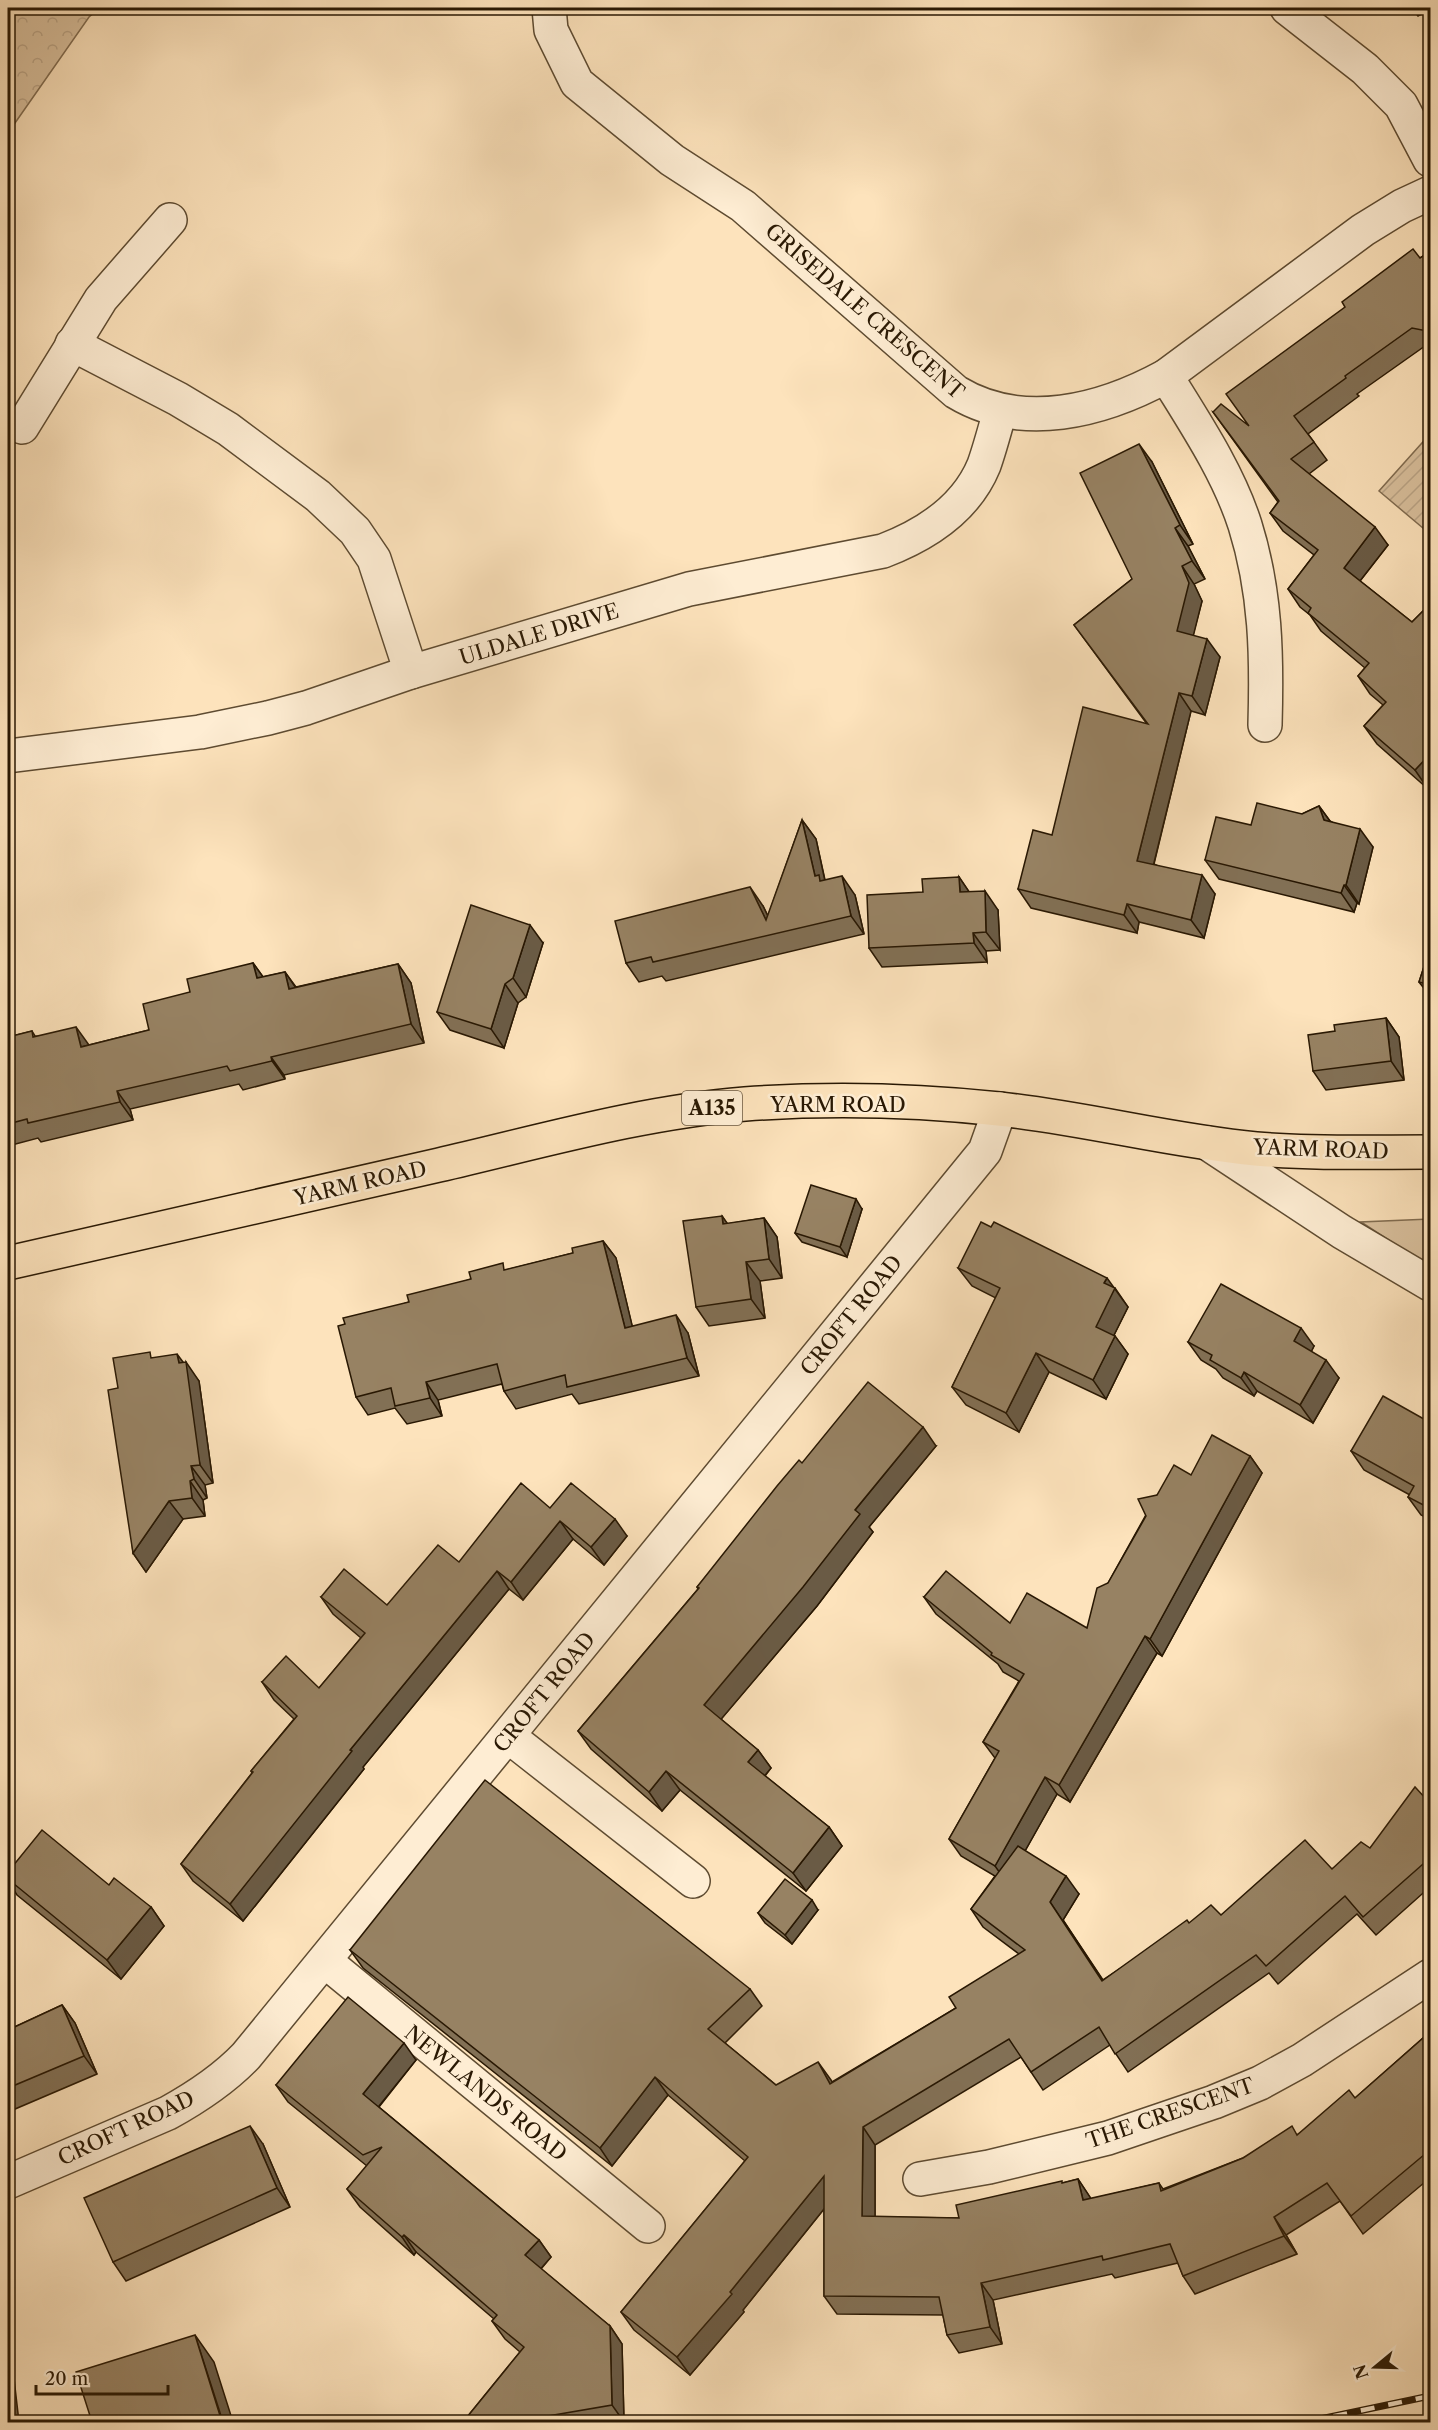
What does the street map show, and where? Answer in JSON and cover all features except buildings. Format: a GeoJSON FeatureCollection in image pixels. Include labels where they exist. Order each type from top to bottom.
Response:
{"type":"FeatureCollection","features":[{"type":"Feature","properties":{"kind":"main road","name":"YARM ROAD"},"geometry":{"type":"LineString","coordinates":[[8,1263],[618,1125],[745,1104],[835,1102],[938,1104],[1000,1109],[1103,1124],[1207,1143],[1298,1152],[1431,1152]]}},
{"type":"Feature","properties":{"kind":"street","name":"GRISEDALE CRESCENT"},"geometry":{"type":"LineString","coordinates":[[549,8],[550,30],[577,84],[672,160],[743,206],[956,392],[969,400],[1000,411],[1027,414],[1070,411],[1138,392],[1166,376],[1363,230],[1402,206],[1431,193]]}},
{"type":"Feature","properties":{"kind":"street"},"geometry":{"type":"LineString","coordinates":[[1287,8],[1365,69],[1401,105],[1431,160]]}},
{"type":"Feature","properties":{"kind":"street"},"geometry":{"type":"LineString","coordinates":[[22,426],[101,299],[170,220]]}},
{"type":"Feature","properties":{"kind":"street"},"geometry":{"type":"LineString","coordinates":[[72,344],[178,399],[228,429],[292,474],[355,531],[374,559],[411,672]]}},
{"type":"Feature","properties":{"kind":"street"},"geometry":{"type":"LineString","coordinates":[[1166,376],[1211,453],[1236,503],[1250,542],[1262,596],[1267,654],[1265,724]]}},
{"type":"Feature","properties":{"kind":"street","name":"ULDALE DRIVE"},"geometry":{"type":"LineString","coordinates":[[8,756],[200,732],[306,708],[411,672],[689,589],[883,551],[904,543],[950,514],[962,500],[983,467],[1000,411]]}},
{"type":"Feature","properties":{"kind":"street","name":"CROFT ROAD"},"geometry":{"type":"LineString","coordinates":[[8,2182],[168,2113],[210,2088],[246,2056],[985,1151],[1000,1109]]}},
{"type":"Feature","properties":{"kind":"street"},"geometry":{"type":"LineString","coordinates":[[1207,1143],[1335,1228],[1431,1284]]}},
{"type":"Feature","properties":{"kind":"street"},"geometry":{"type":"LineString","coordinates":[[508,1736],[693,1881]]}},
{"type":"Feature","properties":{"kind":"street","name":"NEWLANDS ROAD"},"geometry":{"type":"LineString","coordinates":[[325,1961],[648,2226]]}},
{"type":"Feature","properties":{"kind":"street","name":"THE CRESCENT"},"geometry":{"type":"LineString","coordinates":[[920,2179],[989,2167],[1108,2138],[1215,2102],[1260,2083],[1302,2060],[1431,1976]]}},
{"type":"Feature","properties":{"kind":"green space"},"geometry":{"type":"Polygon","coordinates":[[[8,8],[100,8],[89,17],[8,133],[8,8]]]}},
{"type":"Feature","properties":{"kind":"green space"},"geometry":{"type":"Polygon","coordinates":[[[1430,434],[1430,534],[1379,491],[1430,434]]]}},
{"type":"Feature","properties":{"kind":"green space"},"geometry":{"type":"Polygon","coordinates":[[[1430,1219],[1430,1267],[1361,1222],[1430,1219]]]}},
{"type":"Feature","properties":{"kind":"railway"},"geometry":{"type":"LineString","coordinates":[[1306,2422],[1430,2396]]}},
{"type":"Feature","properties":{"kind":"railway"},"geometry":{"type":"LineString","coordinates":[[1416,2422],[1430,2419]]}}]}
